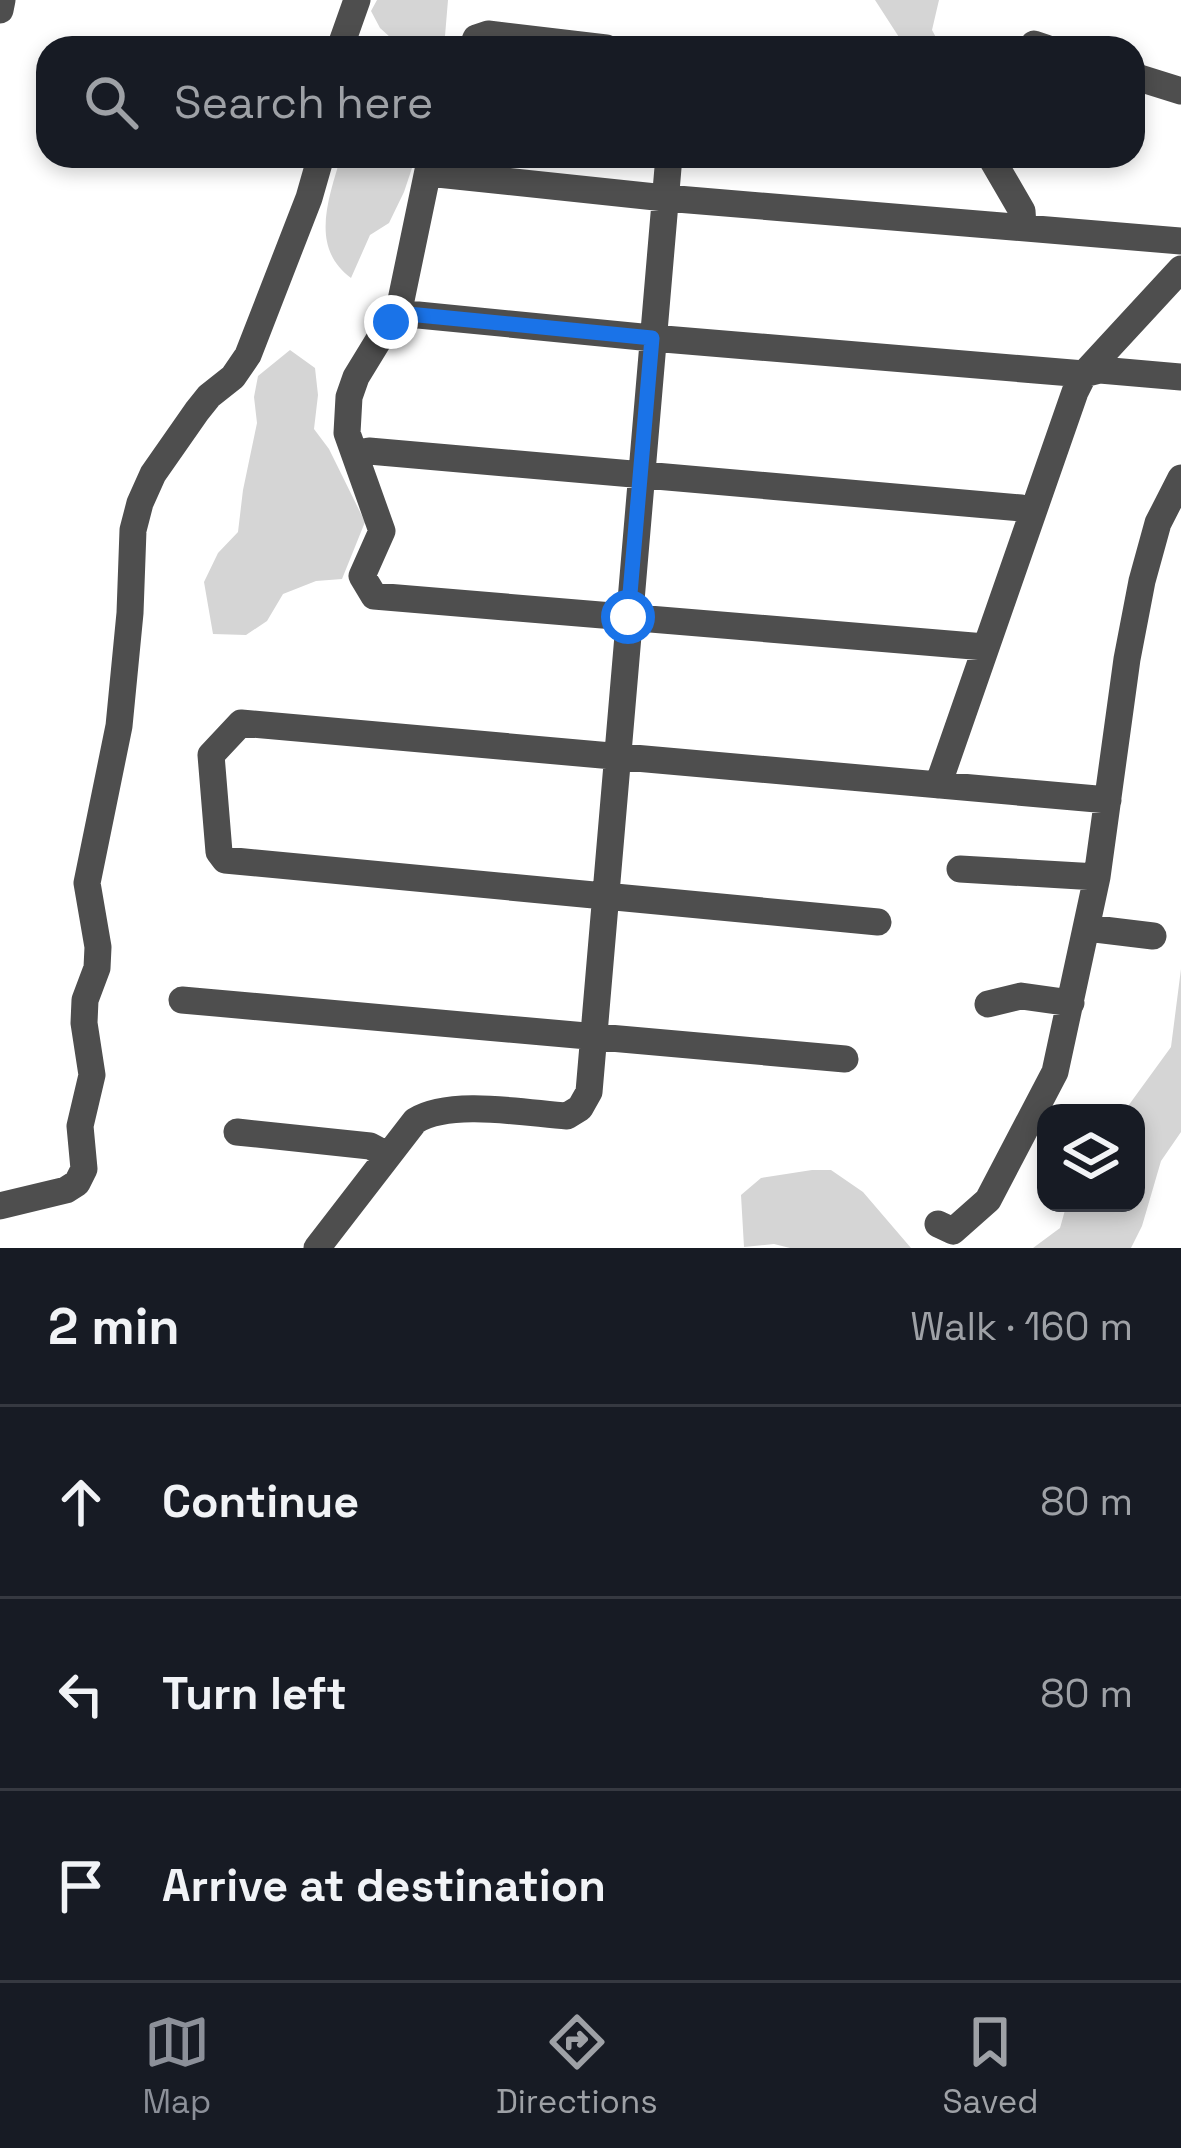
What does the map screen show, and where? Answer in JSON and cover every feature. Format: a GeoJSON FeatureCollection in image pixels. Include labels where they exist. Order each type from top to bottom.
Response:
{"type":"FeatureCollection","features":[{"type":"Feature","properties":{"kind":"street"},"geometry":{"type":"LineString","coordinates":[[0,10],[2,0]]}},
{"type":"Feature","properties":{"kind":"street"},"geometry":{"type":"LineString","coordinates":[[344,36],[357,0]]}},
{"type":"Feature","properties":{"kind":"street"},"geometry":{"type":"LineString","coordinates":[[1145,80],[1181,91]]}},
{"type":"Feature","properties":{"kind":"street"},"geometry":{"type":"LineString","coordinates":[[0,1206],[66,1190],[77,1183],[83,1169],[80,1126],[92,1075],[85,1000],[97,968],[98,946],[87,883],[118,726],[133,530],[140,503],[152,474],[197,411],[248,355],[318,168]]}},
{"type":"Feature","properties":{"kind":"street"},"geometry":{"type":"LineString","coordinates":[[428,168],[398,310],[356,377],[349,397],[347,433],[382,530],[362,576],[374,596],[985,647]]}},
{"type":"Feature","properties":{"kind":"street"},"geometry":{"type":"LineString","coordinates":[[457,168],[664,197],[1181,241]]}},
{"type":"Feature","properties":{"kind":"street"},"geometry":{"type":"LineString","coordinates":[[317,1248],[415,1121],[430,1112],[455,1108],[567,1116],[580,1108],[589,1092],[668,168]]}},
{"type":"Feature","properties":{"kind":"street"},"geometry":{"type":"LineString","coordinates":[[997,168],[1022,211],[1023,226]]}},
{"type":"Feature","properties":{"kind":"street"},"geometry":{"type":"LineString","coordinates":[[938,785],[1084,374],[1181,269]]}},
{"type":"Feature","properties":{"kind":"street"},"geometry":{"type":"LineString","coordinates":[[398,310],[652,338],[1084,374],[1100,370],[1181,377]]}},
{"type":"Feature","properties":{"kind":"street"},"geometry":{"type":"LineString","coordinates":[[356,455],[369,451],[1033,512]]}},
{"type":"Feature","properties":{"kind":"street"},"geometry":{"type":"LineString","coordinates":[[938,1224],[953,1232],[988,1200],[1055,1072],[1097,877],[1142,581],[1158,523],[1181,478]]}},
{"type":"Feature","properties":{"kind":"street"},"geometry":{"type":"LineString","coordinates":[[878,922],[225,860],[219,852],[211,755],[241,723],[1108,800]]}},
{"type":"Feature","properties":{"kind":"street"},"geometry":{"type":"LineString","coordinates":[[960,868],[1097,877]]}},
{"type":"Feature","properties":{"kind":"street"},"geometry":{"type":"LineString","coordinates":[[1087,928],[1153,937]]}},
{"type":"Feature","properties":{"kind":"street"},"geometry":{"type":"LineString","coordinates":[[988,1004],[1021,996],[1071,1003]]}},
{"type":"Feature","properties":{"kind":"street"},"geometry":{"type":"LineString","coordinates":[[182,1000],[845,1059]]}},
{"type":"Feature","properties":{"kind":"street"},"geometry":{"type":"LineString","coordinates":[[237,1132],[370,1146],[387,1155]]}},
{"type":"Feature","properties":{"kind":"shaded area"},"geometry":{"type":"Polygon","coordinates":[[[377,0],[448,0],[445,36],[389,36],[371,11],[377,0]]]}},
{"type":"Feature","properties":{"kind":"shaded area"},"geometry":{"type":"Polygon","coordinates":[[[875,0],[939,0],[932,30],[935,36],[898,36],[875,0]]]}},
{"type":"Feature","properties":{"kind":"shaded area"},"geometry":{"type":"Polygon","coordinates":[[[338,168],[412,168],[389,223],[370,235],[351,278],[330,252],[328,205],[338,168]]]}},
{"type":"Feature","properties":{"kind":"shaded area"},"geometry":{"type":"Polygon","coordinates":[[[290,350],[315,368],[314,429],[365,522],[342,579],[316,581],[283,594],[267,621],[246,635],[213,634],[204,582],[218,553],[238,532],[257,423],[258,376],[290,350]]]}},
{"type":"Feature","properties":{"kind":"shaded area"},"geometry":{"type":"Polygon","coordinates":[[[1181,969],[1181,1132],[1161,1161],[1142,1226],[1131,1248],[1033,1248],[1060,1228],[1064,1212],[1145,1212],[1145,1104],[1130,1104],[1171,1047],[1181,969]]]}},
{"type":"Feature","properties":{"kind":"shaded area"},"geometry":{"type":"Polygon","coordinates":[[[831,1170],[863,1192],[911,1248],[744,1247],[741,1195],[761,1178],[831,1170]]]}},
{"type":"Feature","properties":{"kind":"route"},"geometry":{"type":"LineString","coordinates":[[391,322],[398,310],[652,338],[628,617]]}}]}
